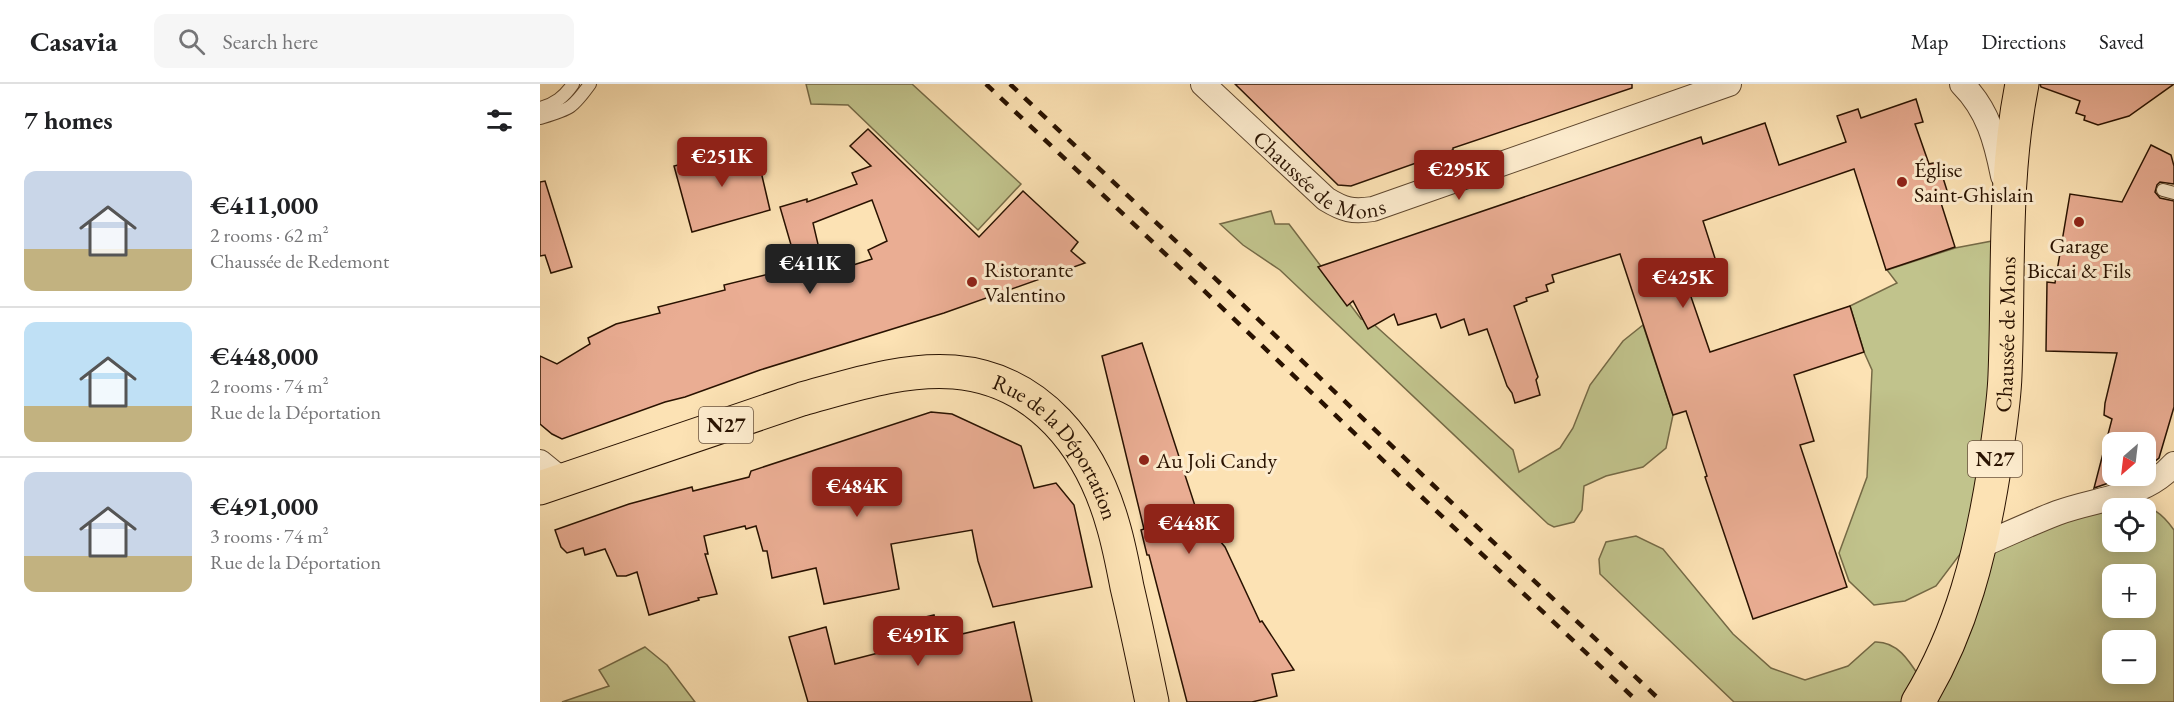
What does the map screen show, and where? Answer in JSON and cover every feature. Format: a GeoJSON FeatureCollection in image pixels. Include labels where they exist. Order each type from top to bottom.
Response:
{"type":"FeatureCollection","features":[{"type":"Feature","properties":{"kind":"main road","name":"Chaussée de Mons"},"geometry":{"type":"LineString","coordinates":[[1918,702],[1936,669],[1958,618],[1980,546],[2000,432],[2005,377],[2009,203],[2014,125],[2022,84]]}},
{"type":"Feature","properties":{"kind":"main road","name":"Rue de la Déportation"},"geometry":{"type":"LineString","coordinates":[[548,477],[802,399],[891,377],[952,372],[983,376],[1032,398],[1053,416],[1070,436],[1090,467],[1113,524],[1152,702]]}},
{"type":"Feature","properties":{"kind":"street","name":"Chaussée de Mons"},"geometry":{"type":"LineString","coordinates":[[1203,84],[1326,200],[1342,209],[1358,211],[1395,201],[1729,84]]}},
{"type":"Feature","properties":{"kind":"street","name":"Chaussée de Mons"},"geometry":{"type":"LineString","coordinates":[[1962,84],[1980,106],[1995,138],[2009,203]]}},
{"type":"Feature","properties":{"kind":"street"},"geometry":{"type":"LineString","coordinates":[[2002,84],[2010,84]]}},
{"type":"Feature","properties":{"kind":"street"},"geometry":{"type":"LineString","coordinates":[[1980,546],[2058,513],[2144,487],[2163,477],[2174,464]]}},
{"type":"Feature","properties":{"kind":"lane"},"geometry":{"type":"LineString","coordinates":[[540,108],[551,105],[566,94],[573,84]]}},
{"type":"Feature","properties":{"kind":"lane"},"geometry":{"type":"LineString","coordinates":[[540,118],[575,105],[590,84]]}},
{"type":"Feature","properties":{"kind":"green space"},"geometry":{"type":"Polygon","coordinates":[[[806,84],[912,84],[1021,184],[978,230],[848,105],[811,104],[806,84]]]}},
{"type":"Feature","properties":{"kind":"green space"},"geometry":{"type":"Polygon","coordinates":[[[1271,211],[1275,224],[1289,224],[1361,319],[1369,320],[1513,450],[1519,472],[1560,448],[1573,428],[1590,385],[1623,341],[1643,325],[1673,415],[1666,448],[1643,467],[1606,476],[1584,486],[1582,510],[1574,522],[1554,527],[1548,524],[1280,270],[1243,245],[1220,224],[1271,211]]]}},
{"type":"Feature","properties":{"kind":"green space"},"geometry":{"type":"Polygon","coordinates":[[[2008,238],[2005,377],[1964,549],[1936,586],[1905,601],[1874,605],[1849,581],[1839,553],[1867,477],[1872,370],[1850,306],[1897,283],[1887,270],[1955,248],[2008,238]]]}},
{"type":"Feature","properties":{"kind":"green space"},"geometry":{"type":"Polygon","coordinates":[[[2102,511],[2102,552],[2156,552],[2156,512],[2174,530],[2174,702],[1734,702],[1600,574],[1599,559],[1606,542],[1636,536],[1663,549],[1733,634],[1771,668],[1805,680],[1848,666],[1875,642],[1884,643],[1892,646],[1905,657],[1926,687],[1980,546],[2102,511]]]}},
{"type":"Feature","properties":{"kind":"green space"},"geometry":{"type":"Polygon","coordinates":[[[645,647],[667,665],[695,702],[562,702],[609,686],[599,670],[645,647]]]}},
{"type":"Feature","properties":{"kind":"building"},"geometry":{"type":"Polygon","coordinates":[[[1235,84],[1632,84],[1632,88],[1453,148],[1453,150],[1351,186],[1338,185],[1235,84]]]}},
{"type":"Feature","properties":{"kind":"building"},"geometry":{"type":"Polygon","coordinates":[[[2040,84],[2174,84],[2129,116],[2098,125],[2084,120],[2085,116],[2076,113],[2080,101],[2041,87],[2040,84]]]}},
{"type":"Feature","properties":{"kind":"building"},"geometry":{"type":"Polygon","coordinates":[[[1916,99],[1923,122],[1915,124],[1929,164],[1938,162],[1950,200],[1941,203],[1955,247],[1886,270],[1854,169],[1703,221],[1722,280],[1689,291],[1710,352],[1850,306],[1864,352],[1794,375],[1814,441],[1800,445],[1847,587],[1753,619],[1705,477],[1707,476],[1686,411],[1673,415],[1620,254],[1552,275],[1554,282],[1546,285],[1548,291],[1526,298],[1527,301],[1514,306],[1538,377],[1536,380],[1540,395],[1515,403],[1487,329],[1469,335],[1464,319],[1441,328],[1436,314],[1398,325],[1394,314],[1368,329],[1353,301],[1347,306],[1318,267],[1701,137],[1703,144],[1765,123],[1779,165],[1846,142],[1837,116],[1858,109],[1861,118],[1916,99]]]}},
{"type":"Feature","properties":{"kind":"building"},"geometry":{"type":"Polygon","coordinates":[[[868,129],[979,237],[1023,191],[1078,242],[1071,251],[1085,263],[944,313],[760,370],[562,439],[540,424],[540,356],[557,364],[590,344],[588,338],[616,324],[660,313],[658,307],[725,290],[724,285],[769,274],[769,270],[796,262],[780,207],[807,199],[807,202],[857,184],[852,173],[871,166],[850,146],[868,129]],[[872,200],[813,223],[825,274],[872,259],[868,250],[887,241],[872,200]]]}},
{"type":"Feature","properties":{"kind":"building"},"geometry":{"type":"Polygon","coordinates":[[[2151,145],[2171,155],[2174,166],[2174,184],[2160,182],[2155,192],[2160,198],[2174,201],[2174,407],[2159,458],[2156,460],[2156,432],[2109,432],[2112,419],[2104,415],[2105,403],[2117,353],[2046,351],[2047,282],[2055,283],[2070,194],[2122,202],[2151,145]]]}},
{"type":"Feature","properties":{"kind":"building"},"geometry":{"type":"Polygon","coordinates":[[[755,146],[770,210],[692,232],[674,166],[755,146]]]}},
{"type":"Feature","properties":{"kind":"building"},"geometry":{"type":"Polygon","coordinates":[[[545,181],[572,267],[551,273],[545,255],[540,256],[540,182],[545,181]]]}},
{"type":"Feature","properties":{"kind":"building"},"geometry":{"type":"Polygon","coordinates":[[[1142,343],[1198,515],[1225,547],[1260,622],[1262,621],[1294,670],[1272,674],[1277,696],[1252,702],[1187,702],[1149,555],[1147,555],[1141,530],[1144,529],[1102,356],[1142,343]]]}},
{"type":"Feature","properties":{"kind":"building"},"geometry":{"type":"Polygon","coordinates":[[[931,412],[952,414],[1021,446],[1034,488],[1056,483],[1074,505],[1092,587],[993,607],[978,561],[972,530],[891,544],[899,589],[824,604],[816,568],[772,578],[767,551],[763,551],[756,526],[746,529],[745,526],[704,536],[708,554],[705,554],[717,594],[649,615],[637,572],[617,576],[605,549],[585,555],[583,548],[567,553],[561,547],[555,530],[629,504],[692,487],[693,491],[749,477],[751,471],[931,412]]]}},
{"type":"Feature","properties":{"kind":"building"},"geometry":{"type":"Polygon","coordinates":[[[2102,457],[2102,485],[2094,488],[2102,457]]]}},
{"type":"Feature","properties":{"kind":"building"},"geometry":{"type":"Polygon","coordinates":[[[934,615],[940,639],[1014,622],[1032,702],[808,702],[789,637],[826,627],[835,664],[894,649],[888,626],[934,615]]]}},
{"type":"Feature","properties":{"kind":"railway"},"geometry":{"type":"LineString","coordinates":[[986,84],[1638,702]]}},
{"type":"Feature","properties":{"kind":"railway"},"geometry":{"type":"LineString","coordinates":[[1010,84],[1662,702]]}},
{"type":"Feature","properties":{"kind":"place","name":"Église Saint-Ghislain"},"geometry":{"type":"Point","coordinates":[1902,182]}},
{"type":"Feature","properties":{"kind":"place","name":"Garage Biccai & Fils"},"geometry":{"type":"Point","coordinates":[2079,222]}},
{"type":"Feature","properties":{"kind":"place","name":"Ristorante Valentino"},"geometry":{"type":"Point","coordinates":[972,282]}},
{"type":"Feature","properties":{"kind":"place","name":"Au Joli Candy"},"geometry":{"type":"Point","coordinates":[1144,460]}}]}
